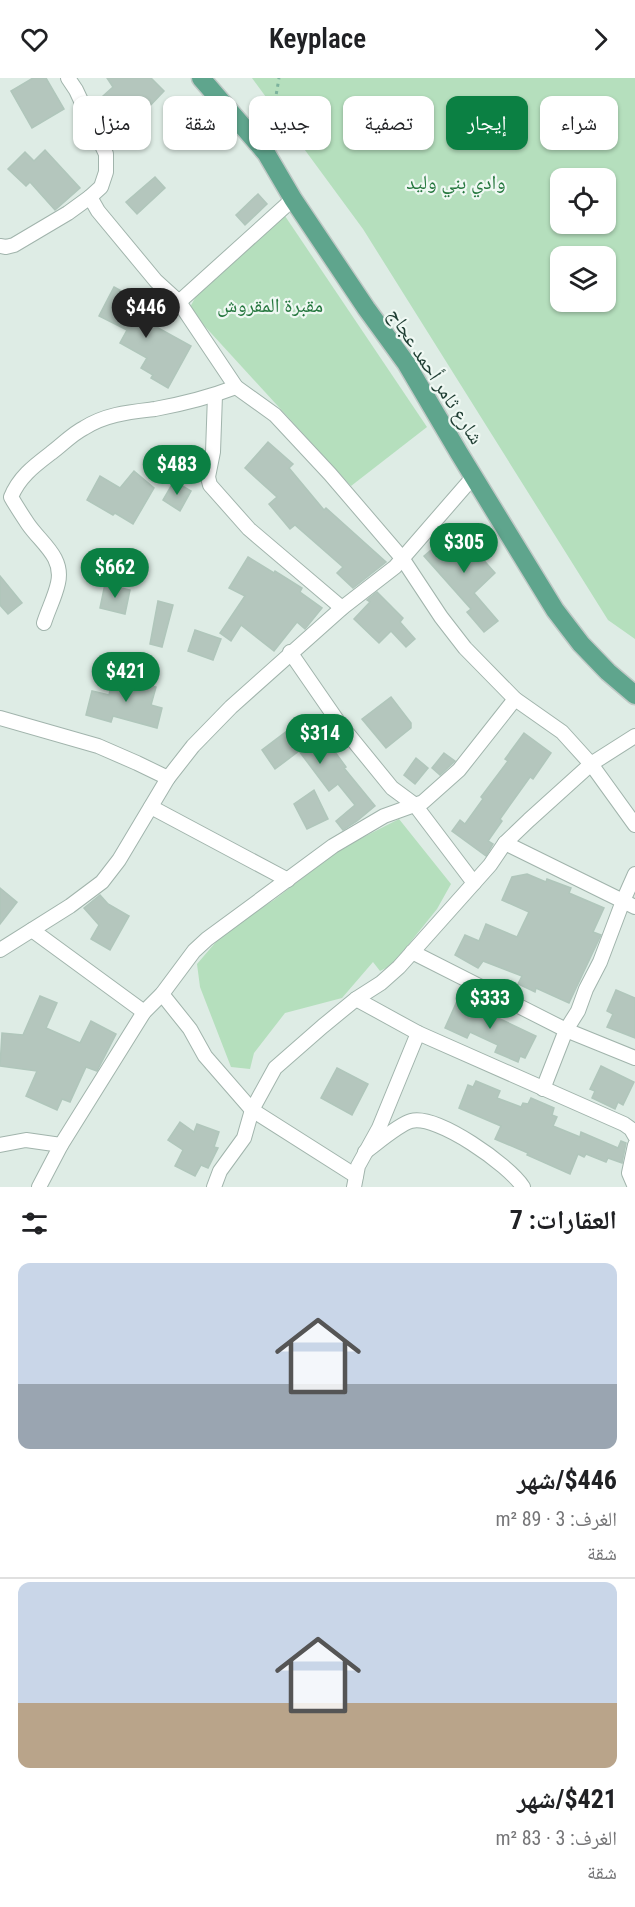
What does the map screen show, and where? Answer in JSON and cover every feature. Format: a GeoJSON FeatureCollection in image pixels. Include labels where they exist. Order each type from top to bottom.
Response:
{"type":"FeatureCollection","features":[{"type":"Feature","properties":{"kind":"main road","name":"شارع ثامر أحمد عجاج"},"geometry":{"type":"LineString","coordinates":[[201,78],[266,153],[293,199],[406,363],[555,610],[581,644],[608,672],[635,695]]}},
{"type":"Feature","properties":{"kind":"street"},"geometry":{"type":"LineString","coordinates":[[0,246],[14,245],[68,213],[101,187],[106,172],[106,154],[68,78]]}},
{"type":"Feature","properties":{"kind":"street"},"geometry":{"type":"LineString","coordinates":[[90,197],[98,211],[156,281],[179,302],[236,387],[274,415],[330,474],[402,558],[441,617],[465,648],[515,699],[562,732],[591,764],[635,825]]}},
{"type":"Feature","properties":{"kind":"street"},"geometry":{"type":"LineString","coordinates":[[179,302],[293,199]]}},
{"type":"Feature","properties":{"kind":"street"},"geometry":{"type":"LineString","coordinates":[[44,622],[58,583],[59,571],[56,559],[44,541],[28,525],[10,497],[17,483],[83,428],[99,420],[120,413],[157,408],[215,395],[236,387]]}},
{"type":"Feature","properties":{"kind":"street"},"geometry":{"type":"LineString","coordinates":[[215,395],[213,452],[208,477],[210,485],[249,529],[342,608]]}},
{"type":"Feature","properties":{"kind":"street"},"geometry":{"type":"LineString","coordinates":[[0,950],[70,906],[102,882],[119,860],[168,778],[201,738],[290,652],[395,567],[474,476]]}},
{"type":"Feature","properties":{"kind":"street"},"geometry":{"type":"LineString","coordinates":[[290,652],[346,732],[392,788],[415,805],[474,883]]}},
{"type":"Feature","properties":{"kind":"street"},"geometry":{"type":"LineString","coordinates":[[39,1187],[62,1145],[144,1012],[162,994],[194,951],[333,846],[384,816],[423,802],[459,770],[515,699]]}},
{"type":"Feature","properties":{"kind":"street"},"geometry":{"type":"LineString","coordinates":[[0,718],[98,746],[168,778]]}},
{"type":"Feature","properties":{"kind":"street"},"geometry":{"type":"LineString","coordinates":[[214,1187],[220,1171],[244,1138],[252,1110],[274,1068],[322,1026],[381,983],[490,865],[505,843],[591,764],[635,736]]}},
{"type":"Feature","properties":{"kind":"street"},"geometry":{"type":"LineString","coordinates":[[151,807],[288,880]]}},
{"type":"Feature","properties":{"kind":"street"},"geometry":{"type":"LineString","coordinates":[[505,843],[629,904]]}},
{"type":"Feature","properties":{"kind":"street"},"geometry":{"type":"LineString","coordinates":[[543,1089],[566,1030],[578,1011],[586,988],[629,904],[635,874]]}},
{"type":"Feature","properties":{"kind":"street"},"geometry":{"type":"LineString","coordinates":[[32,930],[144,1012]]}},
{"type":"Feature","properties":{"kind":"street"},"geometry":{"type":"LineString","coordinates":[[412,952],[566,1030],[635,1058]]}},
{"type":"Feature","properties":{"kind":"street"},"geometry":{"type":"LineString","coordinates":[[162,994],[190,1029],[205,1056],[252,1110],[355,1182],[357,1166],[379,1128],[418,1033]]}},
{"type":"Feature","properties":{"kind":"street"},"geometry":{"type":"LineString","coordinates":[[356,999],[418,1033],[624,1124],[635,1136]]}},
{"type":"Feature","properties":{"kind":"street"},"geometry":{"type":"LineString","coordinates":[[365,1152],[406,1123],[417,1120],[452,1131],[464,1138],[482,1150],[523,1187]]}},
{"type":"Feature","properties":{"kind":"street"},"geometry":{"type":"LineString","coordinates":[[0,1145],[26,1140],[62,1145]]}},
{"type":"Feature","properties":{"kind":"street"},"geometry":{"type":"LineString","coordinates":[[635,1145],[629,1173],[635,1187]]}},
{"type":"Feature","properties":{"kind":"path"},"geometry":{"type":"LineString","coordinates":[[266,153],[279,78]]}},
{"type":"Feature","properties":{"kind":"green space","name":"وادي بني وليد"},"geometry":{"type":"Polygon","coordinates":[[[252,78],[635,78],[635,639],[608,620],[363,229],[305,150],[331,150],[331,96],[265,96],[252,78]]]}},
{"type":"Feature","properties":{"kind":"green space","name":"مقبرة المقروش"},"geometry":{"type":"Polygon","coordinates":[[[283,213],[427,427],[351,486],[189,309],[206,278],[283,213]]]}},
{"type":"Feature","properties":{"kind":"green space"},"geometry":{"type":"Polygon","coordinates":[[[399,819],[451,884],[437,909],[392,965],[380,971],[373,962],[342,998],[285,1013],[254,1053],[250,1069],[231,1067],[200,987],[197,964],[227,929],[274,900],[340,849],[399,819]]]}},
{"type":"Feature","properties":{"kind":"building"},"geometry":{"type":"Polygon","coordinates":[[[33,78],[46,78],[64,109],[32,128],[11,91],[33,78]]]}},
{"type":"Feature","properties":{"kind":"building"},"geometry":{"type":"Polygon","coordinates":[[[107,78],[151,78],[164,91],[151,105],[151,96],[103,96],[113,87],[107,78]]]}},
{"type":"Feature","properties":{"kind":"building"},"geometry":{"type":"Polygon","coordinates":[[[45,150],[80,188],[55,210],[30,182],[26,186],[8,169],[25,152],[34,161],[45,150]]]}},
{"type":"Feature","properties":{"kind":"building"},"geometry":{"type":"Polygon","coordinates":[[[155,177],[165,188],[137,214],[126,202],[155,177]]]}},
{"type":"Feature","properties":{"kind":"building"},"geometry":{"type":"Polygon","coordinates":[[[258,194],[267,204],[245,225],[236,215],[258,194]]]}},
{"type":"Feature","properties":{"kind":"building"},"geometry":{"type":"Polygon","coordinates":[[[114,287],[138,300],[131,313],[191,346],[168,388],[151,378],[153,375],[141,368],[147,358],[120,343],[127,330],[99,316],[114,287]]]}},
{"type":"Feature","properties":{"kind":"building"},"geometry":{"type":"Polygon","coordinates":[[[268,442],[293,464],[289,468],[324,510],[326,508],[386,562],[353,588],[337,573],[343,567],[295,525],[290,529],[269,504],[277,497],[245,468],[268,442]]]}},
{"type":"Feature","properties":{"kind":"building"},"geometry":{"type":"Polygon","coordinates":[[[134,471],[154,488],[133,524],[87,500],[100,476],[120,488],[134,471]]]}},
{"type":"Feature","properties":{"kind":"building"},"geometry":{"type":"Polygon","coordinates":[[[174,481],[191,491],[180,511],[163,500],[174,481]]]}},
{"type":"Feature","properties":{"kind":"building"},"geometry":{"type":"Polygon","coordinates":[[[456,529],[495,573],[474,593],[498,621],[484,632],[467,612],[471,609],[424,556],[456,529]]]}},
{"type":"Feature","properties":{"kind":"building"},"geometry":{"type":"Polygon","coordinates":[[[248,557],[302,588],[300,592],[322,608],[305,629],[297,622],[274,651],[241,625],[231,641],[220,633],[245,596],[229,588],[248,557]]]}},
{"type":"Feature","properties":{"kind":"building"},"geometry":{"type":"Polygon","coordinates":[[[0,576],[22,603],[8,614],[0,605],[0,576]]]}},
{"type":"Feature","properties":{"kind":"building"},"geometry":{"type":"Polygon","coordinates":[[[105,584],[130,590],[125,614],[100,608],[105,584]]]}},
{"type":"Feature","properties":{"kind":"building"},"geometry":{"type":"Polygon","coordinates":[[[377,592],[403,618],[400,622],[415,639],[406,647],[391,631],[379,643],[354,619],[370,602],[367,600],[377,592]]]}},
{"type":"Feature","properties":{"kind":"building"},"geometry":{"type":"Polygon","coordinates":[[[158,601],[173,605],[162,647],[150,644],[158,601]]]}},
{"type":"Feature","properties":{"kind":"building"},"geometry":{"type":"Polygon","coordinates":[[[195,630],[221,639],[213,660],[188,651],[195,630]]]}},
{"type":"Feature","properties":{"kind":"building"},"geometry":{"type":"Polygon","coordinates":[[[113,677],[156,687],[151,705],[162,708],[157,728],[113,716],[111,722],[86,715],[92,691],[109,695],[113,677]]]}},
{"type":"Feature","properties":{"kind":"building"},"geometry":{"type":"Polygon","coordinates":[[[391,697],[411,723],[411,728],[386,748],[362,719],[391,697]]]}},
{"type":"Feature","properties":{"kind":"building"},"geometry":{"type":"Polygon","coordinates":[[[308,715],[346,767],[344,768],[375,806],[343,830],[336,821],[355,805],[338,784],[329,791],[299,751],[275,769],[262,750],[308,715]]]}},
{"type":"Feature","properties":{"kind":"building"},"geometry":{"type":"Polygon","coordinates":[[[524,733],[551,753],[533,779],[530,777],[500,819],[502,821],[488,841],[493,844],[486,856],[452,831],[460,820],[465,824],[483,799],[481,797],[508,761],[505,759],[524,733]]]}},
{"type":"Feature","properties":{"kind":"building"},"geometry":{"type":"Polygon","coordinates":[[[444,753],[455,761],[440,775],[432,768],[444,753]]]}},
{"type":"Feature","properties":{"kind":"building"},"geometry":{"type":"Polygon","coordinates":[[[416,758],[428,768],[415,784],[404,775],[416,758]]]}},
{"type":"Feature","properties":{"kind":"building"},"geometry":{"type":"Polygon","coordinates":[[[314,790],[328,819],[307,829],[294,804],[314,790]]]}},
{"type":"Feature","properties":{"kind":"building"},"geometry":{"type":"Polygon","coordinates":[[[527,874],[546,882],[547,879],[571,888],[569,893],[604,908],[593,932],[601,935],[569,1003],[536,988],[535,992],[518,984],[522,976],[483,961],[478,968],[455,955],[465,935],[479,941],[486,924],[517,937],[529,912],[502,900],[512,877],[527,874]]]}},
{"type":"Feature","properties":{"kind":"building"},"geometry":{"type":"Polygon","coordinates":[[[0,888],[17,902],[0,924],[0,888]]]}},
{"type":"Feature","properties":{"kind":"building"},"geometry":{"type":"Polygon","coordinates":[[[100,895],[108,904],[129,916],[110,950],[91,939],[99,925],[84,908],[100,895]]]}},
{"type":"Feature","properties":{"kind":"building"},"geometry":{"type":"Polygon","coordinates":[[[616,990],[635,998],[635,1038],[607,1027],[613,1014],[607,1011],[616,990]]]}},
{"type":"Feature","properties":{"kind":"building"},"geometry":{"type":"Polygon","coordinates":[[[40,996],[57,1003],[46,1028],[80,1043],[91,1021],[116,1034],[97,1071],[86,1067],[70,1102],[62,1099],[57,1110],[26,1096],[37,1071],[0,1066],[2,1033],[23,1035],[40,996]]]}},
{"type":"Feature","properties":{"kind":"building"},"geometry":{"type":"Polygon","coordinates":[[[458,999],[536,1036],[525,1058],[520,1056],[518,1062],[495,1052],[498,1045],[470,1032],[467,1038],[445,1028],[458,999]]]}},
{"type":"Feature","properties":{"kind":"building"},"geometry":{"type":"Polygon","coordinates":[[[601,1066],[634,1082],[623,1105],[618,1102],[615,1109],[592,1098],[595,1091],[590,1089],[601,1066]]]}},
{"type":"Feature","properties":{"kind":"building"},"geometry":{"type":"Polygon","coordinates":[[[337,1068],[368,1084],[352,1115],[321,1098],[337,1068]]]}},
{"type":"Feature","properties":{"kind":"building"},"geometry":{"type":"Polygon","coordinates":[[[476,1081],[500,1091],[497,1098],[521,1107],[523,1103],[528,1104],[531,1098],[554,1108],[552,1115],[557,1117],[553,1126],[580,1137],[581,1132],[618,1148],[621,1141],[626,1143],[622,1163],[608,1158],[606,1162],[586,1154],[584,1157],[578,1154],[570,1174],[495,1139],[501,1126],[459,1108],[468,1085],[473,1087],[476,1081]]]}},
{"type":"Feature","properties":{"kind":"building"},"geometry":{"type":"Polygon","coordinates":[[[180,1122],[194,1132],[197,1124],[219,1132],[214,1147],[218,1148],[208,1168],[201,1165],[195,1176],[175,1166],[183,1150],[168,1140],[180,1122]]]}}]}
